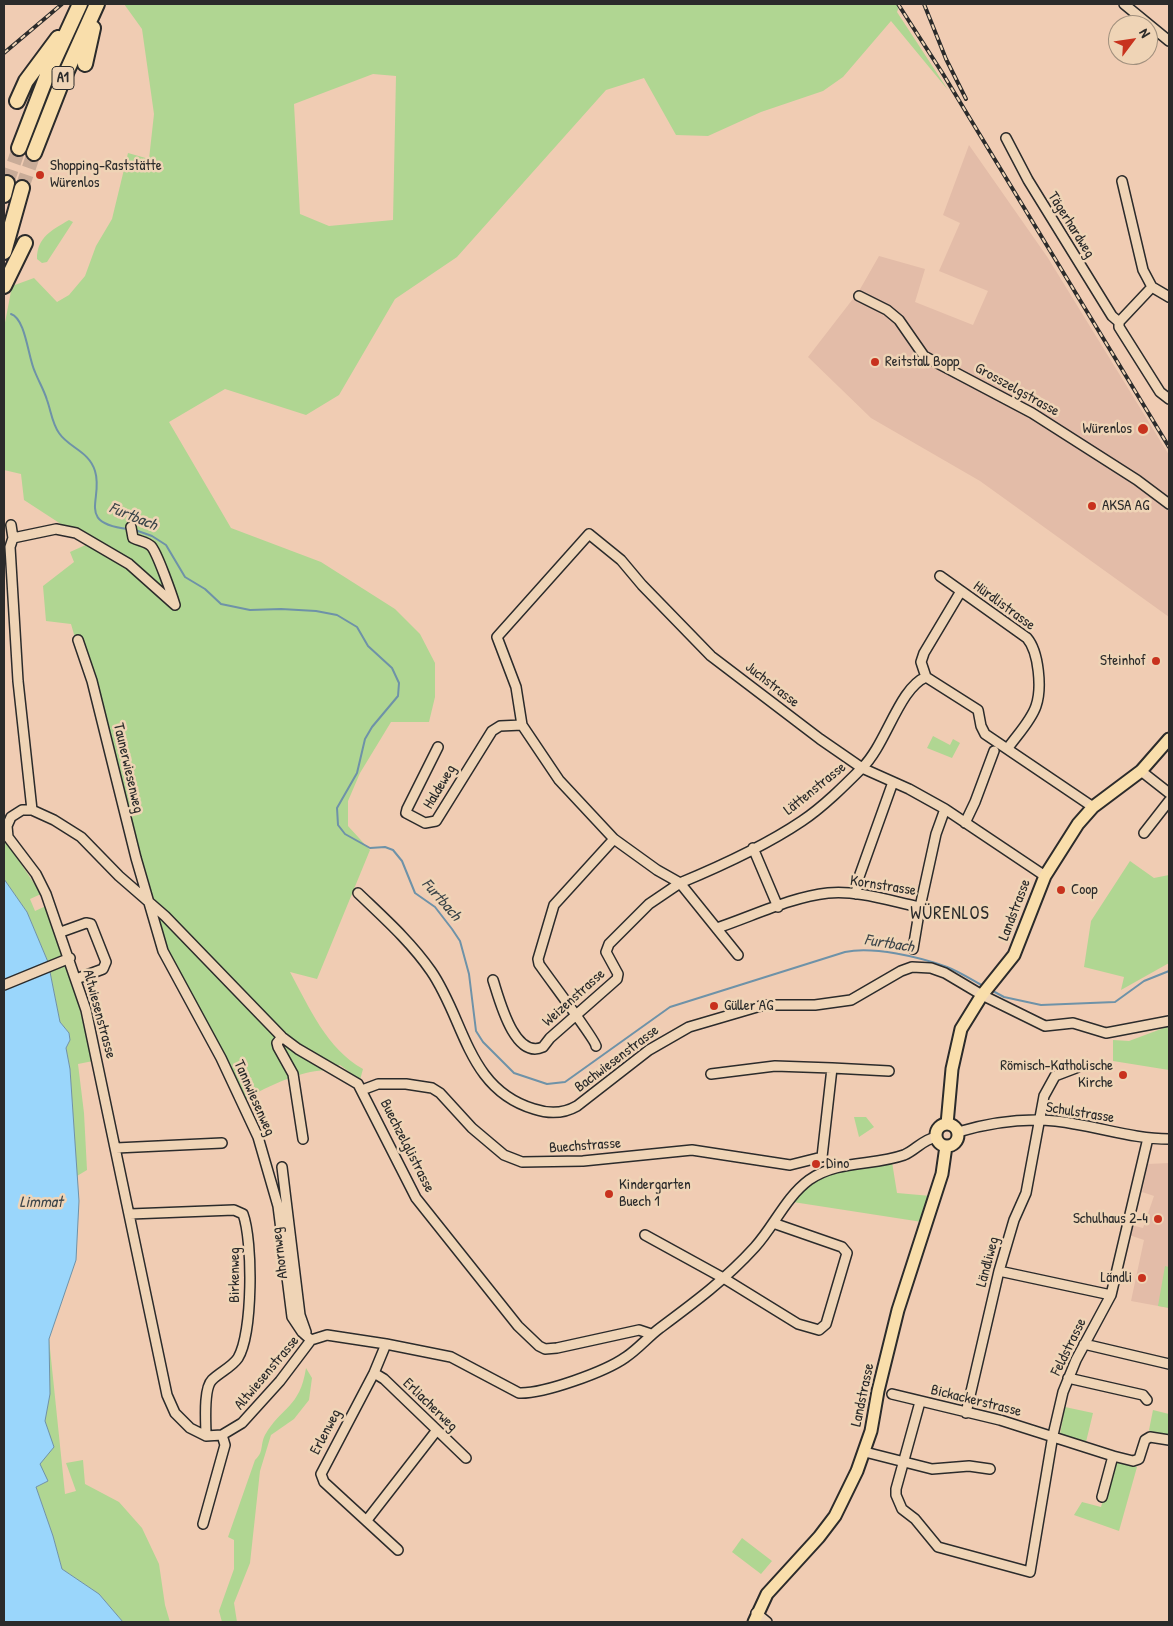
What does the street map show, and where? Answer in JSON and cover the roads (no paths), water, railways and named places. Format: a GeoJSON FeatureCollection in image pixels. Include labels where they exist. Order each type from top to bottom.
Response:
{"type":"FeatureCollection","features":[{"type":"Feature","properties":{"kind":"highway","name":"A1"},"geometry":{"type":"LineString","coordinates":[[19,148],[80,4]]}},
{"type":"Feature","properties":{"kind":"highway","name":"A1"},"geometry":{"type":"LineString","coordinates":[[34,153],[61,84],[97,4]]}},
{"type":"Feature","properties":{"kind":"highway"},"geometry":{"type":"LineString","coordinates":[[85,64],[97,4]]}},
{"type":"Feature","properties":{"kind":"highway"},"geometry":{"type":"LineString","coordinates":[[17,101],[31,74],[70,24]]}},
{"type":"Feature","properties":{"kind":"highway"},"geometry":{"type":"LineString","coordinates":[[4,252],[22,188]]}},
{"type":"Feature","properties":{"kind":"highway"},"geometry":{"type":"LineString","coordinates":[[4,286],[25,242]]}},
{"type":"Feature","properties":{"kind":"main road","name":"Landstrasse"},"geometry":{"type":"LineString","coordinates":[[947,1124],[952,1070],[961,1029],[1014,955],[1045,876],[1078,824],[1093,807],[1141,770],[1169,740]]}},
{"type":"Feature","properties":{"kind":"main road"},"geometry":{"type":"LineString","coordinates":[[947,1124],[954,1126],[958,1132],[955,1142],[946,1146],[938,1141],[936,1137],[940,1126],[947,1124]]}},
{"type":"Feature","properties":{"kind":"main road","name":"Landstrasse"},"geometry":{"type":"LineString","coordinates":[[755,1618],[761,1602],[772,1587],[819,1537],[835,1516],[853,1482],[865,1452],[898,1310],[942,1174],[946,1146]]}},
{"type":"Feature","properties":{"kind":"street"},"geometry":{"type":"LineString","coordinates":[[1124,4],[1169,42]]}},
{"type":"Feature","properties":{"kind":"street","name":"Tägerhardweg"},"geometry":{"type":"LineString","coordinates":[[1006,138],[1038,197],[1112,316],[1119,322],[1119,327],[1156,386],[1169,399]]}},
{"type":"Feature","properties":{"kind":"street"},"geometry":{"type":"LineString","coordinates":[[1122,180],[1143,270],[1152,287],[1169,297]]}},
{"type":"Feature","properties":{"kind":"street"},"geometry":{"type":"LineString","coordinates":[[1119,322],[1152,287]]}},
{"type":"Feature","properties":{"kind":"street","name":"Grosszelgstrasse"},"geometry":{"type":"LineString","coordinates":[[859,296],[887,310],[899,320],[918,351],[924,356],[1032,413],[1137,480],[1169,504]]}},
{"type":"Feature","properties":{"kind":"street"},"geometry":{"type":"LineString","coordinates":[[4,985],[70,958],[40,881],[7,833],[8,822],[14,814],[22,810],[32,810],[18,681],[10,547],[13,538],[11,525]]}},
{"type":"Feature","properties":{"kind":"street"},"geometry":{"type":"LineString","coordinates":[[13,538],[62,529],[76,533],[129,564],[175,605],[170,586],[154,550],[147,544],[133,538],[131,530]]}},
{"type":"Feature","properties":{"kind":"street","name":"Juchstrasse"},"geometry":{"type":"LineString","coordinates":[[522,725],[514,677],[497,637],[590,534],[621,560],[642,585],[712,656],[862,768],[945,809],[1045,876]]}},
{"type":"Feature","properties":{"kind":"street","name":"Hürdlistrasse"},"geometry":{"type":"LineString","coordinates":[[940,576],[1027,638],[1036,654],[1037,704],[1008,748]]}},
{"type":"Feature","properties":{"kind":"street"},"geometry":{"type":"LineString","coordinates":[[961,591],[924,653],[921,662],[926,677],[975,707],[980,714],[980,726],[985,734],[1093,807]]}},
{"type":"Feature","properties":{"kind":"street","name":"Taunerwiesenweg"},"geometry":{"type":"LineString","coordinates":[[78,640],[92,681],[134,851],[150,903]]}},
{"type":"Feature","properties":{"kind":"street","name":"Lättenstrasse"},"geometry":{"type":"LineString","coordinates":[[680,883],[712,870],[802,821],[862,768],[878,748],[913,685],[926,677]]}},
{"type":"Feature","properties":{"kind":"street","name":"Haldeweg"},"geometry":{"type":"LineString","coordinates":[[438,748],[406,809],[406,813],[426,823],[436,821],[492,731],[508,725],[522,725]]}},
{"type":"Feature","properties":{"kind":"street"},"geometry":{"type":"LineString","coordinates":[[522,725],[559,780],[614,839],[657,870],[680,883],[738,955]]}},
{"type":"Feature","properties":{"kind":"street"},"geometry":{"type":"LineString","coordinates":[[964,823],[975,802],[994,751]]}},
{"type":"Feature","properties":{"kind":"street"},"geometry":{"type":"LineString","coordinates":[[1141,770],[1169,793]]}},
{"type":"Feature","properties":{"kind":"street"},"geometry":{"type":"LineString","coordinates":[[856,894],[859,877],[893,782]]}},
{"type":"Feature","properties":{"kind":"street"},"geometry":{"type":"LineString","coordinates":[[1144,833],[1169,801]]}},
{"type":"Feature","properties":{"kind":"street","name":"Kornstrasse"},"geometry":{"type":"LineString","coordinates":[[717,928],[808,896],[829,893],[856,894],[920,907],[936,834],[945,809]]}},
{"type":"Feature","properties":{"kind":"street","name":"Buechzelglistrasse"},"geometry":{"type":"LineString","coordinates":[[32,810],[74,832],[150,903],[282,1037],[313,1059],[351,1079],[362,1090],[416,1198],[518,1326],[539,1346],[557,1348],[639,1330],[651,1334]]}},
{"type":"Feature","properties":{"kind":"street"},"geometry":{"type":"LineString","coordinates":[[596,1046],[595,1041],[538,964],[538,959],[554,904],[614,839]]}},
{"type":"Feature","properties":{"kind":"street"},"geometry":{"type":"LineString","coordinates":[[753,848],[778,907]]}},
{"type":"Feature","properties":{"kind":"street","name":"Weizenstrasse"},"geometry":{"type":"LineString","coordinates":[[493,980],[511,1031],[525,1045],[536,1048],[543,1047],[550,1038],[576,1017],[594,996],[616,979],[618,974],[606,952],[609,944],[649,904],[680,883]]}},
{"type":"Feature","properties":{"kind":"street","name":"Bachwiesenstrasse"},"geometry":{"type":"LineString","coordinates":[[358,893],[415,949],[432,973],[483,1075],[504,1096],[530,1108],[548,1113],[564,1112],[577,1106],[649,1050],[690,1027],[745,1010],[778,1004],[815,1005],[851,1000],[901,971],[917,966],[945,973],[987,992],[1044,1026],[1073,1023],[1106,1033],[1169,1021]]}},
{"type":"Feature","properties":{"kind":"street","name":"Tannwiesenweg"},"geometry":{"type":"LineString","coordinates":[[150,903],[152,917],[170,968],[221,1058],[258,1137],[278,1206],[292,1317],[302,1332],[309,1338]]}},
{"type":"Feature","properties":{"kind":"street"},"geometry":{"type":"LineString","coordinates":[[913,950],[920,907]]}},
{"type":"Feature","properties":{"kind":"street"},"geometry":{"type":"LineString","coordinates":[[61,932],[86,923],[91,924],[106,962],[103,969],[76,979]]}},
{"type":"Feature","properties":{"kind":"street","name":"Altwiesenstrasse"},"geometry":{"type":"LineString","coordinates":[[70,958],[92,1034],[167,1395],[181,1420],[194,1431],[206,1436],[222,1435],[242,1423],[280,1381],[309,1338],[327,1335],[386,1344],[450,1357],[472,1367],[513,1392],[525,1393],[586,1377],[609,1367],[626,1357],[651,1334]]}},
{"type":"Feature","properties":{"kind":"street"},"geometry":{"type":"LineString","coordinates":[[282,1037],[277,1044],[293,1074],[303,1139]]}},
{"type":"Feature","properties":{"kind":"street"},"geometry":{"type":"LineString","coordinates":[[711,1074],[775,1066],[889,1071]]}},
{"type":"Feature","properties":{"kind":"street"},"geometry":{"type":"LineString","coordinates":[[830,1170],[822,1157],[832,1068]]}},
{"type":"Feature","properties":{"kind":"street","name":"Ländliweg"},"geometry":{"type":"LineString","coordinates":[[966,1413],[999,1272],[1014,1220],[1026,1193],[1038,1120],[1044,1096],[1055,1076],[1076,1068]]}},
{"type":"Feature","properties":{"kind":"street","name":"Buechstrasse"},"geometry":{"type":"LineString","coordinates":[[362,1090],[378,1084],[406,1084],[432,1088],[440,1093],[472,1128],[504,1155],[522,1162],[583,1161],[692,1150],[790,1166],[822,1157]]}},
{"type":"Feature","properties":{"kind":"street","name":"Schulstrasse"},"geometry":{"type":"LineString","coordinates":[[958,1132],[1006,1122],[1038,1120],[1076,1124],[1148,1138],[1169,1139]]}},
{"type":"Feature","properties":{"kind":"street"},"geometry":{"type":"LineString","coordinates":[[651,1334],[725,1279],[773,1223],[798,1189],[817,1175],[830,1170],[904,1155],[925,1140],[936,1137]]}},
{"type":"Feature","properties":{"kind":"street","name":"Feldstrasse"},"geometry":{"type":"LineString","coordinates":[[903,1463],[896,1489],[898,1502],[933,1543],[947,1550],[1030,1572],[1053,1435],[1068,1378],[1111,1295],[1148,1138]]}},
{"type":"Feature","properties":{"kind":"street"},"geometry":{"type":"LineString","coordinates":[[116,1148],[222,1143]]}},
{"type":"Feature","properties":{"kind":"street","name":"Ahornweg"},"geometry":{"type":"LineString","coordinates":[[282,1166],[300,1315],[309,1338]]}},
{"type":"Feature","properties":{"kind":"street","name":"Birkenweg"},"geometry":{"type":"LineString","coordinates":[[130,1214],[234,1210],[243,1214],[247,1224],[251,1268],[250,1303],[242,1350],[233,1364],[213,1379],[208,1386],[206,1436]]}},
{"type":"Feature","properties":{"kind":"street"},"geometry":{"type":"LineString","coordinates":[[644,1235],[725,1279],[798,1324],[819,1330],[826,1324],[847,1253],[842,1246],[773,1223]]}},
{"type":"Feature","properties":{"kind":"street"},"geometry":{"type":"LineString","coordinates":[[999,1272],[1111,1295]]}},
{"type":"Feature","properties":{"kind":"street","name":"Erlenweg"},"geometry":{"type":"LineString","coordinates":[[386,1344],[374,1373],[321,1474],[324,1482],[398,1550]]}},
{"type":"Feature","properties":{"kind":"street"},"geometry":{"type":"LineString","coordinates":[[1084,1344],[1169,1364]]}},
{"type":"Feature","properties":{"kind":"street","name":"Erliacherweg"},"geometry":{"type":"LineString","coordinates":[[374,1373],[384,1379],[466,1458]]}},
{"type":"Feature","properties":{"kind":"street"},"geometry":{"type":"LineString","coordinates":[[1068,1378],[1143,1395],[1148,1400]]}},
{"type":"Feature","properties":{"kind":"street","name":"Bickackerstrasse"},"geometry":{"type":"LineString","coordinates":[[892,1394],[1053,1435],[1133,1461],[1139,1459],[1145,1440],[1150,1437],[1169,1440]]}},
{"type":"Feature","properties":{"kind":"street"},"geometry":{"type":"LineString","coordinates":[[903,1463],[920,1402]]}},
{"type":"Feature","properties":{"kind":"street"},"geometry":{"type":"LineString","coordinates":[[367,1520],[437,1430]]}},
{"type":"Feature","properties":{"kind":"street"},"geometry":{"type":"LineString","coordinates":[[203,1524],[225,1446],[222,1435]]}},
{"type":"Feature","properties":{"kind":"street"},"geometry":{"type":"LineString","coordinates":[[865,1452],[932,1469],[969,1466],[990,1469]]}},
{"type":"Feature","properties":{"kind":"street"},"geometry":{"type":"LineString","coordinates":[[1102,1497],[1113,1456]]}},
{"type":"Feature","properties":{"kind":"street"},"geometry":{"type":"LineString","coordinates":[[755,1618],[767,1622]]}},
{"type":"Feature","properties":{"kind":"water","name":"Limmat"},"geometry":{"type":"Polygon","coordinates":[[[4,879],[27,912],[48,962],[60,1022],[69,1033],[70,1040],[66,1048],[70,1069],[79,1201],[76,1260],[49,1339],[50,1394],[45,1421],[54,1447],[40,1464],[48,1481],[36,1487],[62,1569],[99,1594],[123,1622],[4,1622],[4,879]]]}},
{"type":"Feature","properties":{"kind":"waterway","name":"Furtbach"},"geometry":{"type":"LineString","coordinates":[[11,314],[20,323],[33,366],[57,429],[63,438],[84,454],[95,471],[97,481],[95,508],[97,515],[102,521],[112,526],[128,529]]}},
{"type":"Feature","properties":{"kind":"waterway","name":"Furtbach"},"geometry":{"type":"LineString","coordinates":[[135,530],[152,536],[166,545],[185,577],[205,589],[221,604],[250,610],[316,611],[337,615],[357,627],[368,646],[392,668],[399,683],[398,696],[372,727],[365,739],[357,773],[337,808],[338,825],[345,834],[370,848],[385,847],[393,850],[402,861],[415,893],[435,907],[452,929],[460,941],[469,974],[476,1031],[483,1042],[514,1073],[547,1084],[565,1082],[670,1007],[845,952],[882,951],[924,960],[952,969],[985,987]]}},
{"type":"Feature","properties":{"kind":"waterway","name":"Furtbach"},"geometry":{"type":"LineString","coordinates":[[991,990],[1004,997],[1041,1005],[1115,1002],[1144,981],[1169,971]]}},
{"type":"Feature","properties":{"kind":"tunnel"},"geometry":{"type":"LineString","coordinates":[[7,183],[19,148]]}},
{"type":"Feature","properties":{"kind":"tunnel"},"geometry":{"type":"LineString","coordinates":[[22,188],[34,153]]}},
{"type":"Feature","properties":{"kind":"railway"},"geometry":{"type":"LineString","coordinates":[[4,53],[62,4]]}},
{"type":"Feature","properties":{"kind":"railway"},"geometry":{"type":"LineString","coordinates":[[898,4],[943,74],[1169,447]]}},
{"type":"Feature","properties":{"kind":"railway"},"geometry":{"type":"LineString","coordinates":[[924,4],[946,59],[966,99]]}},
{"type":"Feature","properties":{"kind":"place","name":"Shopping-Raststätte Würenlos"},"geometry":{"type":"Point","coordinates":[40,175]}},
{"type":"Feature","properties":{"kind":"place","name":"Reitstall Bopp"},"geometry":{"type":"Point","coordinates":[875,362]}},
{"type":"Feature","properties":{"kind":"place","name":"Würenlos"},"geometry":{"type":"Point","coordinates":[1143,429]}},
{"type":"Feature","properties":{"kind":"place","name":"AKSA AG"},"geometry":{"type":"Point","coordinates":[1092,506]}},
{"type":"Feature","properties":{"kind":"place","name":"Steinhof"},"geometry":{"type":"Point","coordinates":[1156,661]}},
{"type":"Feature","properties":{"kind":"place","name":"Coop"},"geometry":{"type":"Point","coordinates":[1061,890]}},
{"type":"Feature","properties":{"kind":"place","name":"Güller AG"},"geometry":{"type":"Point","coordinates":[714,1006]}},
{"type":"Feature","properties":{"kind":"place","name":"Römisch-Katholische Kirche"},"geometry":{"type":"Point","coordinates":[1123,1075]}},
{"type":"Feature","properties":{"kind":"place","name":"Dino"},"geometry":{"type":"Point","coordinates":[816,1164]}},
{"type":"Feature","properties":{"kind":"place","name":"Kindergarten Buech 1"},"geometry":{"type":"Point","coordinates":[609,1194]}},
{"type":"Feature","properties":{"kind":"place","name":"Schulhaus 2-4"},"geometry":{"type":"Point","coordinates":[1158,1219]}},
{"type":"Feature","properties":{"kind":"place","name":"Ländli"},"geometry":{"type":"Point","coordinates":[1142,1278]}},
{"type":"Feature","properties":{"kind":"district","name":"WÜRENLOS"},"geometry":{"type":"Point","coordinates":[950,914]}}]}
